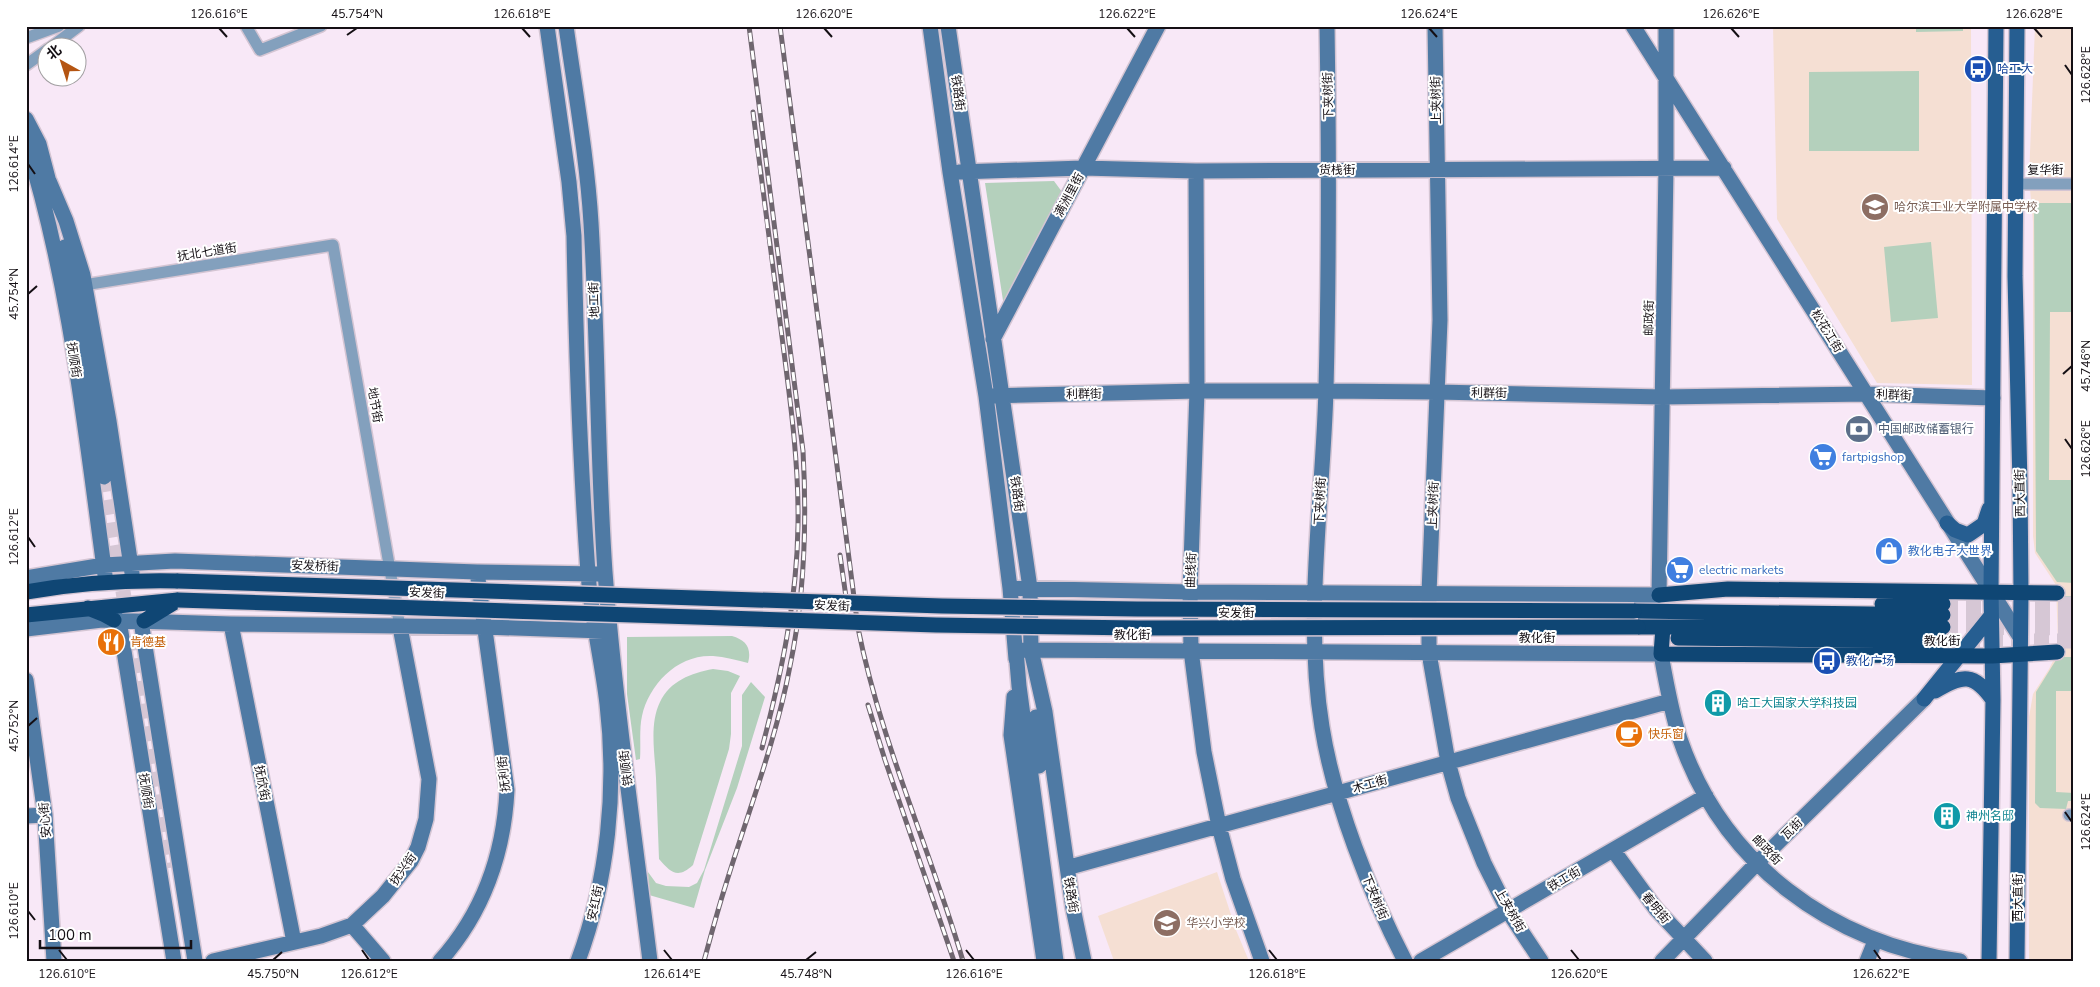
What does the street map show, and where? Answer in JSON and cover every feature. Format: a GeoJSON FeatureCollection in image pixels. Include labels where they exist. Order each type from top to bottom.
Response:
{"type":"FeatureCollection","features":[{"type":"Feature","properties":{"kind":"highway","name":"安发街"},"geometry":{"type":"LineString","coordinates":[[26,592],[133,580],[942,606],[1137,609],[1659,611]]}},
{"type":"Feature","properties":{"kind":"highway"},"geometry":{"type":"LineString","coordinates":[[1659,594],[1728,589],[2057,593]]}},
{"type":"Feature","properties":{"kind":"highway"},"geometry":{"type":"LineString","coordinates":[[1659,594],[1706,603],[1943,622]]}},
{"type":"Feature","properties":{"kind":"highway","name":"邮政街"},"geometry":{"type":"LineString","coordinates":[[1659,594],[1659,611]]}},
{"type":"Feature","properties":{"kind":"highway"},"geometry":{"type":"LineString","coordinates":[[85,608],[130,621],[178,600]]}},
{"type":"Feature","properties":{"kind":"highway","name":"安发街"},"geometry":{"type":"LineString","coordinates":[[26,614],[178,600],[956,625],[1138,628],[1638,627]]}},
{"type":"Feature","properties":{"kind":"highway"},"geometry":{"type":"LineString","coordinates":[[1659,611],[1943,622]]}},
{"type":"Feature","properties":{"kind":"highway","name":"教化街"},"geometry":{"type":"LineString","coordinates":[[1638,627],[1662,632],[1943,622]]}},
{"type":"Feature","properties":{"kind":"highway"},"geometry":{"type":"LineString","coordinates":[[1661,654],[1662,632]]}},
{"type":"Feature","properties":{"kind":"highway","name":"教化街"},"geometry":{"type":"LineString","coordinates":[[1661,654],[1992,656],[2057,652]]}},
{"type":"Feature","properties":{"kind":"main road"},"geometry":{"type":"LineString","coordinates":[[1989,961],[1993,700],[1991,592],[1996,26]]}},
{"type":"Feature","properties":{"kind":"main road","name":"西大直街"},"geometry":{"type":"LineString","coordinates":[[2017,26],[2015,276],[2021,593],[2017,961]]}},
{"type":"Feature","properties":{"kind":"main road"},"geometry":{"type":"LineString","coordinates":[[1947,523],[1962,534],[1968,535],[1978,529],[1984,524],[1989,513],[1992,488]]}},
{"type":"Feature","properties":{"kind":"main road"},"geometry":{"type":"LineString","coordinates":[[1924,699],[1991,616]]}},
{"type":"Feature","properties":{"kind":"main road"},"geometry":{"type":"LineString","coordinates":[[1924,699],[1952,681],[1964,678],[1980,684],[1993,700]]}},
{"type":"Feature","properties":{"kind":"street"},"geometry":{"type":"LineString","coordinates":[[26,38],[59,26]]}},
{"type":"Feature","properties":{"kind":"street"},"geometry":{"type":"LineString","coordinates":[[63,38],[79,26]]}},
{"type":"Feature","properties":{"kind":"street"},"geometry":{"type":"LineString","coordinates":[[246,26],[260,50],[321,26]]}},
{"type":"Feature","properties":{"kind":"street","name":"地工街"},"geometry":{"type":"LineString","coordinates":[[547,26],[574,236],[588,574]]}},
{"type":"Feature","properties":{"kind":"street","name":"地工街"},"geometry":{"type":"LineString","coordinates":[[566,26],[591,221],[601,501],[606,575]]}},
{"type":"Feature","properties":{"kind":"street","name":"铁路街"},"geometry":{"type":"LineString","coordinates":[[930,26],[950,172],[986,396],[1010,588],[1016,650],[1012,735],[1044,961]]}},
{"type":"Feature","properties":{"kind":"street","name":"铁路街"},"geometry":{"type":"LineString","coordinates":[[948,26],[1030,588],[1032,650],[1045,712],[1073,908],[1084,961]]}},
{"type":"Feature","properties":{"kind":"street","name":"满洲里街"},"geometry":{"type":"LineString","coordinates":[[980,363],[1158,26]]}},
{"type":"Feature","properties":{"kind":"street","name":"下夹树街"},"geometry":{"type":"LineString","coordinates":[[1327,26],[1329,170],[1326,391],[1316,593],[1316,652],[1322,728],[1338,793],[1364,870],[1390,932],[1405,961]]}},
{"type":"Feature","properties":{"kind":"street","name":"上夹树街"},"geometry":{"type":"LineString","coordinates":[[1435,26],[1440,320],[1429,593],[1429,652],[1448,762],[1458,798],[1484,863],[1508,910],[1541,961]]}},
{"type":"Feature","properties":{"kind":"street","name":"松花江街"},"geometry":{"type":"LineString","coordinates":[[1633,26],[1868,394],[2020,637]]}},
{"type":"Feature","properties":{"kind":"street","name":"邮政街"},"geometry":{"type":"LineString","coordinates":[[1659,594],[1664,397],[1666,26]]}},
{"type":"Feature","properties":{"kind":"street"},"geometry":{"type":"LineString","coordinates":[[26,65],[38,56]]}},
{"type":"Feature","properties":{"kind":"street","name":"抚顺街"},"geometry":{"type":"LineString","coordinates":[[26,119],[38,144],[62,231],[104,477]]}},
{"type":"Feature","properties":{"kind":"street","name":"抚顺街"},"geometry":{"type":"LineString","coordinates":[[26,143],[41,191],[57,261],[74,359],[106,582]]}},
{"type":"Feature","properties":{"kind":"street","name":"货栈街"},"geometry":{"type":"LineString","coordinates":[[950,172],[1083,168],[1196,171],[1724,168]]}},
{"type":"Feature","properties":{"kind":"street","name":"曲线街"},"geometry":{"type":"LineString","coordinates":[[1196,171],[1197,391],[1190,592],[1190,650],[1204,752],[1219,826],[1233,879],[1262,961]]}},
{"type":"Feature","properties":{"kind":"street","name":"抚顺街"},"geometry":{"type":"LineString","coordinates":[[48,181],[66,221],[84,285],[109,421],[133,580]]}},
{"type":"Feature","properties":{"kind":"street","name":"复华街"},"geometry":{"type":"LineString","coordinates":[[2017,184],[2074,184]]}},
{"type":"Feature","properties":{"kind":"street","name":"抚北七道街"},"geometry":{"type":"LineString","coordinates":[[84,285],[333,246]]}},
{"type":"Feature","properties":{"kind":"street","name":"地节街"},"geometry":{"type":"LineString","coordinates":[[333,246],[400,627]]}},
{"type":"Feature","properties":{"kind":"street","name":"利群街"},"geometry":{"type":"LineString","coordinates":[[986,396],[1197,391],[1326,391],[1664,397],[1868,394],[1993,398]]}},
{"type":"Feature","properties":{"kind":"street","name":"安发桥街"},"geometry":{"type":"LineString","coordinates":[[26,578],[104,565],[175,561],[606,575]]}},
{"type":"Feature","properties":{"kind":"street","name":"抚利街"},"geometry":{"type":"LineString","coordinates":[[440,961],[467,925],[485,892],[494,868],[506,812],[507,790],[478,572]]}},
{"type":"Feature","properties":{"kind":"street","name":"铁顺街"},"geometry":{"type":"LineString","coordinates":[[588,574],[594,631],[607,702],[612,754],[606,843]]}},
{"type":"Feature","properties":{"kind":"street","name":"铁顺街"},"geometry":{"type":"LineString","coordinates":[[606,575],[618,700],[650,961]]}},
{"type":"Feature","properties":{"kind":"street"},"geometry":{"type":"LineString","coordinates":[[1010,588],[1190,592],[1659,594]]}},
{"type":"Feature","properties":{"kind":"street"},"geometry":{"type":"LineString","coordinates":[[26,629],[83,621],[130,621],[484,627],[612,632]]}},
{"type":"Feature","properties":{"kind":"street","name":"抚顺街"},"geometry":{"type":"LineString","coordinates":[[130,621],[174,961]]}},
{"type":"Feature","properties":{"kind":"street","name":"抚顺街"},"geometry":{"type":"LineString","coordinates":[[130,621],[195,961]]}},
{"type":"Feature","properties":{"kind":"street","name":"抚欣街"},"geometry":{"type":"LineString","coordinates":[[231,624],[294,942]]}},
{"type":"Feature","properties":{"kind":"street","name":"抚兴街"},"geometry":{"type":"LineString","coordinates":[[213,961],[338,931],[352,925],[382,896],[407,867],[418,847],[426,819],[429,779],[400,627]]}},
{"type":"Feature","properties":{"kind":"street"},"geometry":{"type":"LineString","coordinates":[[1016,650],[1019,686],[1036,774],[1066,961]]}},
{"type":"Feature","properties":{"kind":"street","name":"教化街"},"geometry":{"type":"LineString","coordinates":[[1016,650],[1661,654]]}},
{"type":"Feature","properties":{"kind":"street"},"geometry":{"type":"LineString","coordinates":[[1032,650],[1036,774]]}},
{"type":"Feature","properties":{"kind":"street","name":"邮政街"},"geometry":{"type":"LineString","coordinates":[[1661,654],[1670,701],[1689,761],[1706,796],[1721,820],[1757,863],[1792,894],[1820,914],[1846,928],[1875,941],[1960,961]]}},
{"type":"Feature","properties":{"kind":"street","name":"安心街"},"geometry":{"type":"LineString","coordinates":[[26,680],[45,815],[54,961]]}},
{"type":"Feature","properties":{"kind":"street","name":"瓦街"},"geometry":{"type":"LineString","coordinates":[[1662,961],[1757,863],[1924,699]]}},
{"type":"Feature","properties":{"kind":"street","name":"木工街"},"geometry":{"type":"LineString","coordinates":[[1070,867],[1670,701]]}},
{"type":"Feature","properties":{"kind":"street","name":"铁路街"},"geometry":{"type":"LineString","coordinates":[[1036,774],[1056,961]]}},
{"type":"Feature","properties":{"kind":"street","name":"铁工街"},"geometry":{"type":"LineString","coordinates":[[1421,961],[1706,796]]}},
{"type":"Feature","properties":{"kind":"street"},"geometry":{"type":"LineString","coordinates":[[26,816],[45,815]]}},
{"type":"Feature","properties":{"kind":"street","name":"安红街"},"geometry":{"type":"LineString","coordinates":[[578,961],[594,912],[606,843]]}},
{"type":"Feature","properties":{"kind":"street","name":"春明街"},"geometry":{"type":"LineString","coordinates":[[1613,850],[1656,909],[1705,961]]}},
{"type":"Feature","properties":{"kind":"street"},"geometry":{"type":"LineString","coordinates":[[169,868],[184,961]]}},
{"type":"Feature","properties":{"kind":"street"},"geometry":{"type":"LineString","coordinates":[[352,925],[383,961]]}},
{"type":"Feature","properties":{"kind":"street"},"geometry":{"type":"LineString","coordinates":[[1867,961],[1875,941]]}},
{"type":"Feature","properties":{"kind":"shaded area","name":"哈尔滨工业大学附属中学校"},"geometry":{"type":"Polygon","coordinates":[[[1773,26],[1971,26],[1972,385],[1877,383],[1777,219],[1773,26]]]}},
{"type":"Feature","properties":{"kind":"shaded area"},"geometry":{"type":"Polygon","coordinates":[[[2035,26],[2074,26],[2074,961],[2029,961],[2029,717],[2033,694],[2057,653],[2058,643],[2056,585],[2035,553],[2033,536],[2033,222],[2029,178],[2035,26]]]}},
{"type":"Feature","properties":{"kind":"shaded area","name":"华兴小学校"},"geometry":{"type":"Polygon","coordinates":[[[1217,872],[1236,930],[1249,961],[1114,961],[1098,916],[1217,872]]]}},
{"type":"Feature","properties":{"kind":"green space"},"geometry":{"type":"Polygon","coordinates":[[[1916,26],[1963,26],[1963,31],[1916,32],[1916,26]]]}},
{"type":"Feature","properties":{"kind":"green space"},"geometry":{"type":"Polygon","coordinates":[[[1919,71],[1919,151],[1809,151],[1809,72],[1919,71]]]}},
{"type":"Feature","properties":{"kind":"green space"},"geometry":{"type":"Polygon","coordinates":[[[1054,181],[1065,196],[1004,307],[985,183],[1054,181]]]}},
{"type":"Feature","properties":{"kind":"green space"},"geometry":{"type":"Polygon","coordinates":[[[2040,203],[2074,203],[2074,312],[2050,312],[2049,480],[2074,480],[2074,583],[2057,582],[2036,551],[2034,205],[2040,203]]]}},
{"type":"Feature","properties":{"kind":"green space"},"geometry":{"type":"Polygon","coordinates":[[[1931,242],[1938,318],[1891,322],[1884,247],[1931,242]]]}},
{"type":"Feature","properties":{"kind":"green space"},"geometry":{"type":"Polygon","coordinates":[[[2060,596],[2074,596],[2074,646],[2060,646],[2058,643],[2058,599],[2060,596]]]}},
{"type":"Feature","properties":{"kind":"green space"},"geometry":{"type":"Polygon","coordinates":[[[732,636],[747,645],[749,653],[748,663],[717,656],[700,657],[688,660],[677,666],[658,682],[651,693],[642,716],[640,759],[636,760],[627,694],[627,637],[732,636]]]}},
{"type":"Feature","properties":{"kind":"green space"},"geometry":{"type":"Polygon","coordinates":[[[2063,657],[2074,657],[2074,691],[2056,691],[2056,792],[2074,793],[2074,801],[2068,801],[2066,809],[2040,808],[2035,803],[2036,692],[2056,660],[2063,657]]]}},
{"type":"Feature","properties":{"kind":"green space"},"geometry":{"type":"Polygon","coordinates":[[[713,669],[728,671],[740,676],[731,693],[729,749],[693,865],[679,873],[671,871],[659,859],[654,740],[655,720],[660,702],[675,683],[697,673],[713,669]]]}},
{"type":"Feature","properties":{"kind":"green space"},"geometry":{"type":"Polygon","coordinates":[[[751,682],[765,697],[737,788],[705,870],[694,908],[649,895],[648,872],[656,883],[666,886],[689,887],[697,883],[704,870],[742,746],[742,695],[751,682]]]}},
{"type":"Feature","properties":{"kind":"tunnel"},"geometry":{"type":"LineString","coordinates":[[104,477],[169,868]]}},
{"type":"Feature","properties":{"kind":"tunnel"},"geometry":{"type":"LineString","coordinates":[[1943,604],[2074,604]]}},
{"type":"Feature","properties":{"kind":"tunnel"},"geometry":{"type":"LineString","coordinates":[[1943,615],[2074,615]]}},
{"type":"Feature","properties":{"kind":"tunnel"},"geometry":{"type":"LineString","coordinates":[[1943,627],[2074,628]]}},
{"type":"Feature","properties":{"kind":"tunnel"},"geometry":{"type":"LineString","coordinates":[[1942,641],[2074,641]]}},
{"type":"Feature","properties":{"kind":"railway"},"geometry":{"type":"LineString","coordinates":[[704,961],[784,694],[799,612],[804,558],[803,451],[749,26]]}},
{"type":"Feature","properties":{"kind":"railway"},"geometry":{"type":"LineString","coordinates":[[780,26],[858,628],[879,713],[963,961]]}},
{"type":"Feature","properties":{"kind":"railway"},"geometry":{"type":"LineString","coordinates":[[753,112],[791,407],[798,501],[795,582],[787,638],[762,748]]}},
{"type":"Feature","properties":{"kind":"railway"},"geometry":{"type":"LineString","coordinates":[[840,555],[846,597]]}},
{"type":"Feature","properties":{"kind":"railway"},"geometry":{"type":"LineString","coordinates":[[868,705],[954,961]]}},
{"type":"Feature","properties":{"kind":"place","name":"哈工大"},"geometry":{"type":"Point","coordinates":[1978,69]}},
{"type":"Feature","properties":{"kind":"place","name":"哈尔滨工业大学附属中学校"},"geometry":{"type":"Point","coordinates":[1875,207]}},
{"type":"Feature","properties":{"kind":"place","name":"中国邮政储蓄银行"},"geometry":{"type":"Point","coordinates":[1859,429]}},
{"type":"Feature","properties":{"kind":"place","name":"fartpigshop"},"geometry":{"type":"Point","coordinates":[1823,457]}},
{"type":"Feature","properties":{"kind":"place","name":"教化电子大世界"},"geometry":{"type":"Point","coordinates":[1889,551]}},
{"type":"Feature","properties":{"kind":"place","name":"electric markets"},"geometry":{"type":"Point","coordinates":[1680,570]}},
{"type":"Feature","properties":{"kind":"place","name":"肯德基"},"geometry":{"type":"Point","coordinates":[111,642]}},
{"type":"Feature","properties":{"kind":"place","name":"教化广场"},"geometry":{"type":"Point","coordinates":[1827,661]}},
{"type":"Feature","properties":{"kind":"place","name":"哈工大国家大学科技园"},"geometry":{"type":"Point","coordinates":[1718,703]}},
{"type":"Feature","properties":{"kind":"place","name":"快乐窗"},"geometry":{"type":"Point","coordinates":[1629,734]}},
{"type":"Feature","properties":{"kind":"place","name":"神州名邸"},"geometry":{"type":"Point","coordinates":[1947,816]}},
{"type":"Feature","properties":{"kind":"place","name":"华兴小学校"},"geometry":{"type":"Point","coordinates":[1167,923]}}]}
